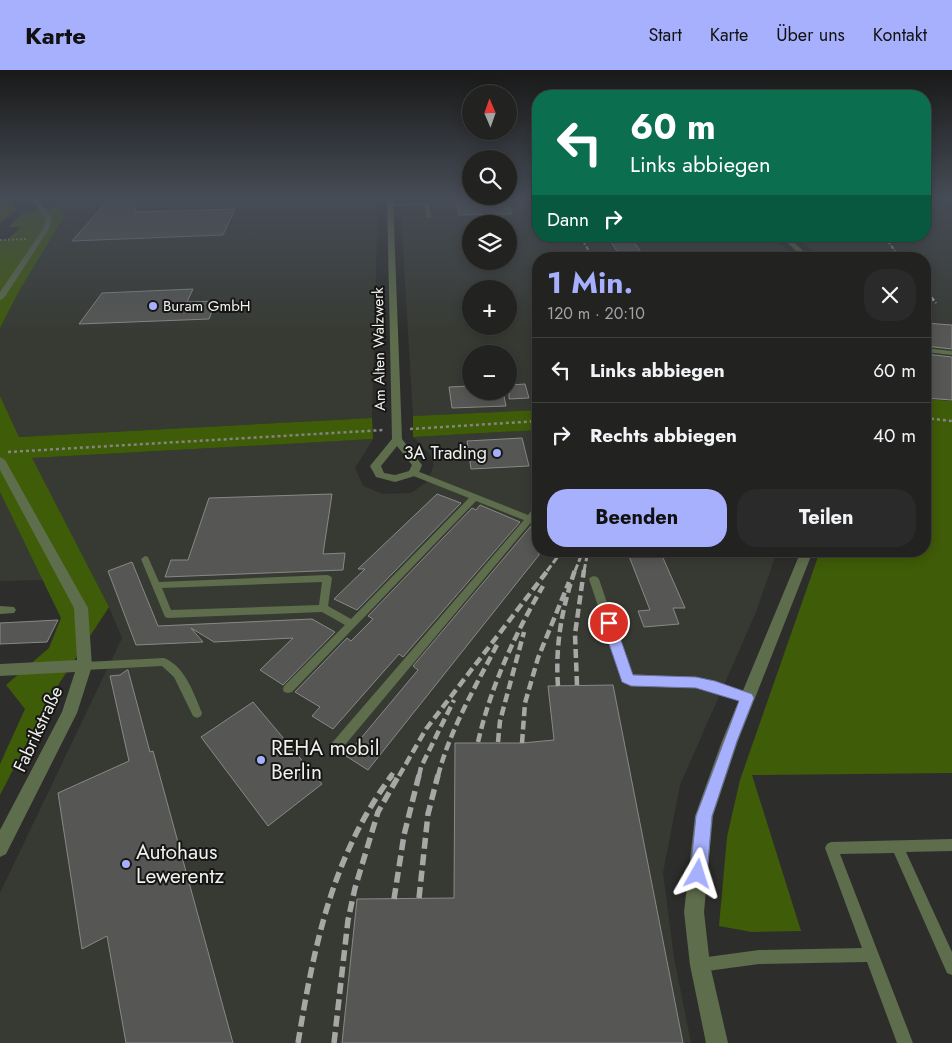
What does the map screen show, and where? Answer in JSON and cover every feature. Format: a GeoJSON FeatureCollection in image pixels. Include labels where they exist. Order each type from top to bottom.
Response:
{"type":"FeatureCollection","features":[{"type":"Feature","properties":{"kind":"street"},"geometry":{"type":"LineString","coordinates":[[0,298],[37,243]]}},
{"type":"Feature","properties":{"kind":"street","name":"Am Alten Walzwerk"},"geometry":{"type":"LineString","coordinates":[[391,243],[396,434]]}},
{"type":"Feature","properties":{"kind":"street"},"geometry":{"type":"LineString","coordinates":[[791,243],[801,252]]}},
{"type":"Feature","properties":{"kind":"street"},"geometry":{"type":"LineString","coordinates":[[396,434],[417,465],[414,473],[395,479],[380,475],[374,466],[396,434]]}},
{"type":"Feature","properties":{"kind":"street","name":"Fabrikstraße"},"geometry":{"type":"LineString","coordinates":[[0,460],[81,608],[84,666],[70,713],[0,848]]}},
{"type":"Feature","properties":{"kind":"street"},"geometry":{"type":"LineString","coordinates":[[717,1043],[700,965],[694,912],[704,816],[730,741],[805,557]]}},
{"type":"Feature","properties":{"kind":"street"},"geometry":{"type":"LineString","coordinates":[[0,670],[84,666]]}},
{"type":"Feature","properties":{"kind":"lane"},"geometry":{"type":"LineString","coordinates":[[931,351],[952,353]]}},
{"type":"Feature","properties":{"kind":"lane"},"geometry":{"type":"LineString","coordinates":[[414,473],[529,519]]}},
{"type":"Feature","properties":{"kind":"lane"},"geometry":{"type":"LineString","coordinates":[[288,689],[475,497]]}},
{"type":"Feature","properties":{"kind":"lane"},"geometry":{"type":"LineString","coordinates":[[335,748],[532,515]]}},
{"type":"Feature","properties":{"kind":"lane"},"geometry":{"type":"LineString","coordinates":[[145,559],[168,614],[323,608],[352,624]]}},
{"type":"Feature","properties":{"kind":"lane"},"geometry":{"type":"LineString","coordinates":[[156,585],[327,578],[323,608]]}},
{"type":"Feature","properties":{"kind":"lane"},"geometry":{"type":"LineString","coordinates":[[594,579],[627,678],[631,680],[696,682],[747,698]]}},
{"type":"Feature","properties":{"kind":"lane"},"geometry":{"type":"LineString","coordinates":[[0,610],[11,610]]}},
{"type":"Feature","properties":{"kind":"lane"},"geometry":{"type":"LineString","coordinates":[[84,666],[164,662],[178,674],[197,713]]}},
{"type":"Feature","properties":{"kind":"lane"},"geometry":{"type":"LineString","coordinates":[[905,1043],[831,848],[952,845]]}},
{"type":"Feature","properties":{"kind":"lane"},"geometry":{"type":"LineString","coordinates":[[897,846],[952,968]]}},
{"type":"Feature","properties":{"kind":"lane"},"geometry":{"type":"LineString","coordinates":[[700,965],[759,957],[872,955]]}},
{"type":"Feature","properties":{"kind":"path"},"geometry":{"type":"LineString","coordinates":[[931,419],[952,421]]}},
{"type":"Feature","properties":{"kind":"path"},"geometry":{"type":"LineString","coordinates":[[0,452],[396,434],[532,422]]}},
{"type":"Feature","properties":{"kind":"shaded area"},"geometry":{"type":"Polygon","coordinates":[[[48,243],[377,243],[372,418],[19,437],[0,396],[0,328],[18,293],[48,243]]]}},
{"type":"Feature","properties":{"kind":"shaded area"},"geometry":{"type":"Polygon","coordinates":[[[403,243],[462,243],[462,270],[517,270],[517,243],[779,243],[789,252],[532,252],[532,410],[413,416],[403,243]]]}},
{"type":"Feature","properties":{"kind":"shaded area"},"geometry":{"type":"Polygon","coordinates":[[[804,243],[952,243],[952,401],[931,399],[931,252],[814,252],[804,243]]]}},
{"type":"Feature","properties":{"kind":"shaded area"},"geometry":{"type":"Polygon","coordinates":[[[532,430],[532,557],[775,557],[756,612],[680,785],[663,873],[674,958],[691,1043],[0,1043],[0,893],[122,638],[109,607],[31,458],[373,439],[355,468],[363,486],[383,494],[411,493],[428,481],[434,464],[429,453],[413,437],[532,430]]]}},
{"type":"Feature","properties":{"kind":"shaded area"},"geometry":{"type":"Polygon","coordinates":[[[0,492],[43,580],[0,581],[0,492]]]}},
{"type":"Feature","properties":{"kind":"green space"},"geometry":{"type":"Polygon","coordinates":[[[0,243],[48,243],[18,293],[0,328],[0,243]]]}},
{"type":"Feature","properties":{"kind":"green space"},"geometry":{"type":"Polygon","coordinates":[[[0,396],[19,437],[372,418],[373,439],[32,458],[109,607],[51,696],[0,795],[0,764],[25,709],[6,685],[49,648],[61,618],[0,492],[0,396]]]}},
{"type":"Feature","properties":{"kind":"green space"},"geometry":{"type":"Polygon","coordinates":[[[931,399],[952,401],[952,773],[752,775],[801,931],[752,932],[719,926],[727,837],[740,780],[818,557],[931,557],[931,399]]]}},
{"type":"Feature","properties":{"kind":"green space"},"geometry":{"type":"Polygon","coordinates":[[[532,410],[532,430],[413,437],[413,416],[532,410]]]}},
{"type":"Feature","properties":{"kind":"building"},"geometry":{"type":"Polygon","coordinates":[[[612,243],[635,243],[641,252],[617,252],[612,243]]]}},
{"type":"Feature","properties":{"kind":"building","name":"Buram GmbH"},"geometry":{"type":"Polygon","coordinates":[[[193,289],[187,302],[216,301],[209,319],[79,324],[102,293],[193,289]]]}},
{"type":"Feature","properties":{"kind":"building"},"geometry":{"type":"Polygon","coordinates":[[[931,323],[952,325],[952,349],[931,347],[931,323]]]}},
{"type":"Feature","properties":{"kind":"building"},"geometry":{"type":"Polygon","coordinates":[[[931,355],[952,357],[952,400],[931,398],[931,355]]]}},
{"type":"Feature","properties":{"kind":"building"},"geometry":{"type":"Polygon","coordinates":[[[517,384],[525,384],[529,398],[517,399],[517,384]]]}},
{"type":"Feature","properties":{"kind":"building"},"geometry":{"type":"Polygon","coordinates":[[[462,386],[462,400],[505,400],[506,406],[452,408],[449,387],[462,386]]]}},
{"type":"Feature","properties":{"kind":"building","name":"3A Trading"},"geometry":{"type":"Polygon","coordinates":[[[522,438],[529,466],[471,469],[467,441],[522,438]]]}},
{"type":"Feature","properties":{"kind":"building"},"geometry":{"type":"Polygon","coordinates":[[[332,494],[323,554],[345,553],[343,570],[165,577],[171,560],[188,560],[209,498],[332,494]]]}},
{"type":"Feature","properties":{"kind":"building"},"geometry":{"type":"Polygon","coordinates":[[[437,494],[461,503],[357,610],[334,599],[365,569],[358,569],[437,494]]]}},
{"type":"Feature","properties":{"kind":"building"},"geometry":{"type":"Polygon","coordinates":[[[480,505],[520,522],[403,657],[399,654],[333,729],[312,716],[320,707],[295,692],[347,638],[351,641],[373,619],[368,616],[472,508],[476,510],[480,505]]]}},
{"type":"Feature","properties":{"kind":"building"},"geometry":{"type":"Polygon","coordinates":[[[532,526],[532,557],[537,557],[368,770],[346,756],[418,670],[413,666],[532,526]]]}},
{"type":"Feature","properties":{"kind":"building"},"geometry":{"type":"Polygon","coordinates":[[[629,557],[663,557],[685,608],[673,608],[679,624],[644,627],[638,611],[650,610],[629,557]]]}},
{"type":"Feature","properties":{"kind":"building"},"geometry":{"type":"Polygon","coordinates":[[[132,562],[158,626],[312,619],[335,632],[283,685],[260,670],[293,638],[214,642],[191,628],[203,642],[136,645],[108,571],[132,562]]]}},
{"type":"Feature","properties":{"kind":"building"},"geometry":{"type":"Polygon","coordinates":[[[58,620],[47,642],[0,644],[0,623],[58,620]]]}},
{"type":"Feature","properties":{"kind":"building","name":"Autohaus Lewerentz"},"geometry":{"type":"Polygon","coordinates":[[[127,670],[150,752],[153,751],[233,1043],[126,1043],[107,936],[82,949],[58,793],[129,761],[110,676],[120,675],[127,670]]]}},
{"type":"Feature","properties":{"kind":"building"},"geometry":{"type":"Polygon","coordinates":[[[613,685],[683,1043],[342,1043],[357,899],[454,898],[455,743],[522,743],[554,740],[548,686],[613,685]]]}},
{"type":"Feature","properties":{"kind":"building","name":"REHA mobil Berlin"},"geometry":{"type":"Polygon","coordinates":[[[253,702],[322,784],[268,826],[201,737],[253,702]]]}},
{"type":"Feature","properties":{"kind":"railway"},"geometry":{"type":"LineString","coordinates":[[585,243],[590,252]]}},
{"type":"Feature","properties":{"kind":"railway"},"geometry":{"type":"LineString","coordinates":[[889,243],[896,252]]}},
{"type":"Feature","properties":{"kind":"railway"},"geometry":{"type":"LineString","coordinates":[[931,297],[936,303]]}},
{"type":"Feature","properties":{"kind":"railway"},"geometry":{"type":"LineString","coordinates":[[547,571],[558,557]]}},
{"type":"Feature","properties":{"kind":"railway"},"geometry":{"type":"LineString","coordinates":[[575,571],[581,557]]}},
{"type":"Feature","properties":{"kind":"railway"},"geometry":{"type":"LineString","coordinates":[[584,571],[587,557]]}},
{"type":"Feature","properties":{"kind":"railway"},"geometry":{"type":"LineString","coordinates":[[399,776],[426,729],[548,570]]}},
{"type":"Feature","properties":{"kind":"railway"},"geometry":{"type":"LineString","coordinates":[[558,686],[557,671],[560,627],[566,598],[575,570]]}},
{"type":"Feature","properties":{"kind":"railway"},"geometry":{"type":"LineString","coordinates":[[577,685],[575,634],[584,570]]}},
{"type":"Feature","properties":{"kind":"railway"},"geometry":{"type":"LineString","coordinates":[[522,743],[525,703],[538,658],[569,582]]}},
{"type":"Feature","properties":{"kind":"railway"},"geometry":{"type":"LineString","coordinates":[[478,742],[483,721],[504,662],[543,586]]}},
{"type":"Feature","properties":{"kind":"railway"},"geometry":{"type":"LineString","coordinates":[[498,742],[500,721],[524,632]]}},
{"type":"Feature","properties":{"kind":"railway"},"geometry":{"type":"LineString","coordinates":[[438,776],[457,724],[499,641]]}},
{"type":"Feature","properties":{"kind":"railway"},"geometry":{"type":"LineString","coordinates":[[419,776],[421,767],[454,700]]}},
{"type":"Feature","properties":{"kind":"railway"},"geometry":{"type":"LineString","coordinates":[[298,1043],[311,972],[328,903],[354,837],[371,806],[392,775]]}},
{"type":"Feature","properties":{"kind":"railway"},"geometry":{"type":"LineString","coordinates":[[334,1043],[348,920],[355,888],[378,812],[399,775]]}},
{"type":"Feature","properties":{"kind":"railway"},"geometry":{"type":"LineString","coordinates":[[394,899],[404,835],[419,775]]}},
{"type":"Feature","properties":{"kind":"railway"},"geometry":{"type":"LineString","coordinates":[[419,898],[428,814],[438,775]]}},
{"type":"Feature","properties":{"kind":"place","name":"Buram GmbH"},"geometry":{"type":"Point","coordinates":[153,306]}},
{"type":"Feature","properties":{"kind":"place","name":"3A Trading"},"geometry":{"type":"Point","coordinates":[497,453]}},
{"type":"Feature","properties":{"kind":"place","name":"REHA mobil Berlin"},"geometry":{"type":"Point","coordinates":[261,760]}},
{"type":"Feature","properties":{"kind":"place","name":"Autohaus Lewerentz"},"geometry":{"type":"Point","coordinates":[126,864]}},
{"type":"Feature","properties":{"kind":"route"},"geometry":{"type":"LineString","coordinates":[[609,623],[627,678],[631,680],[696,682],[747,698],[704,816],[698,874]]}}]}
